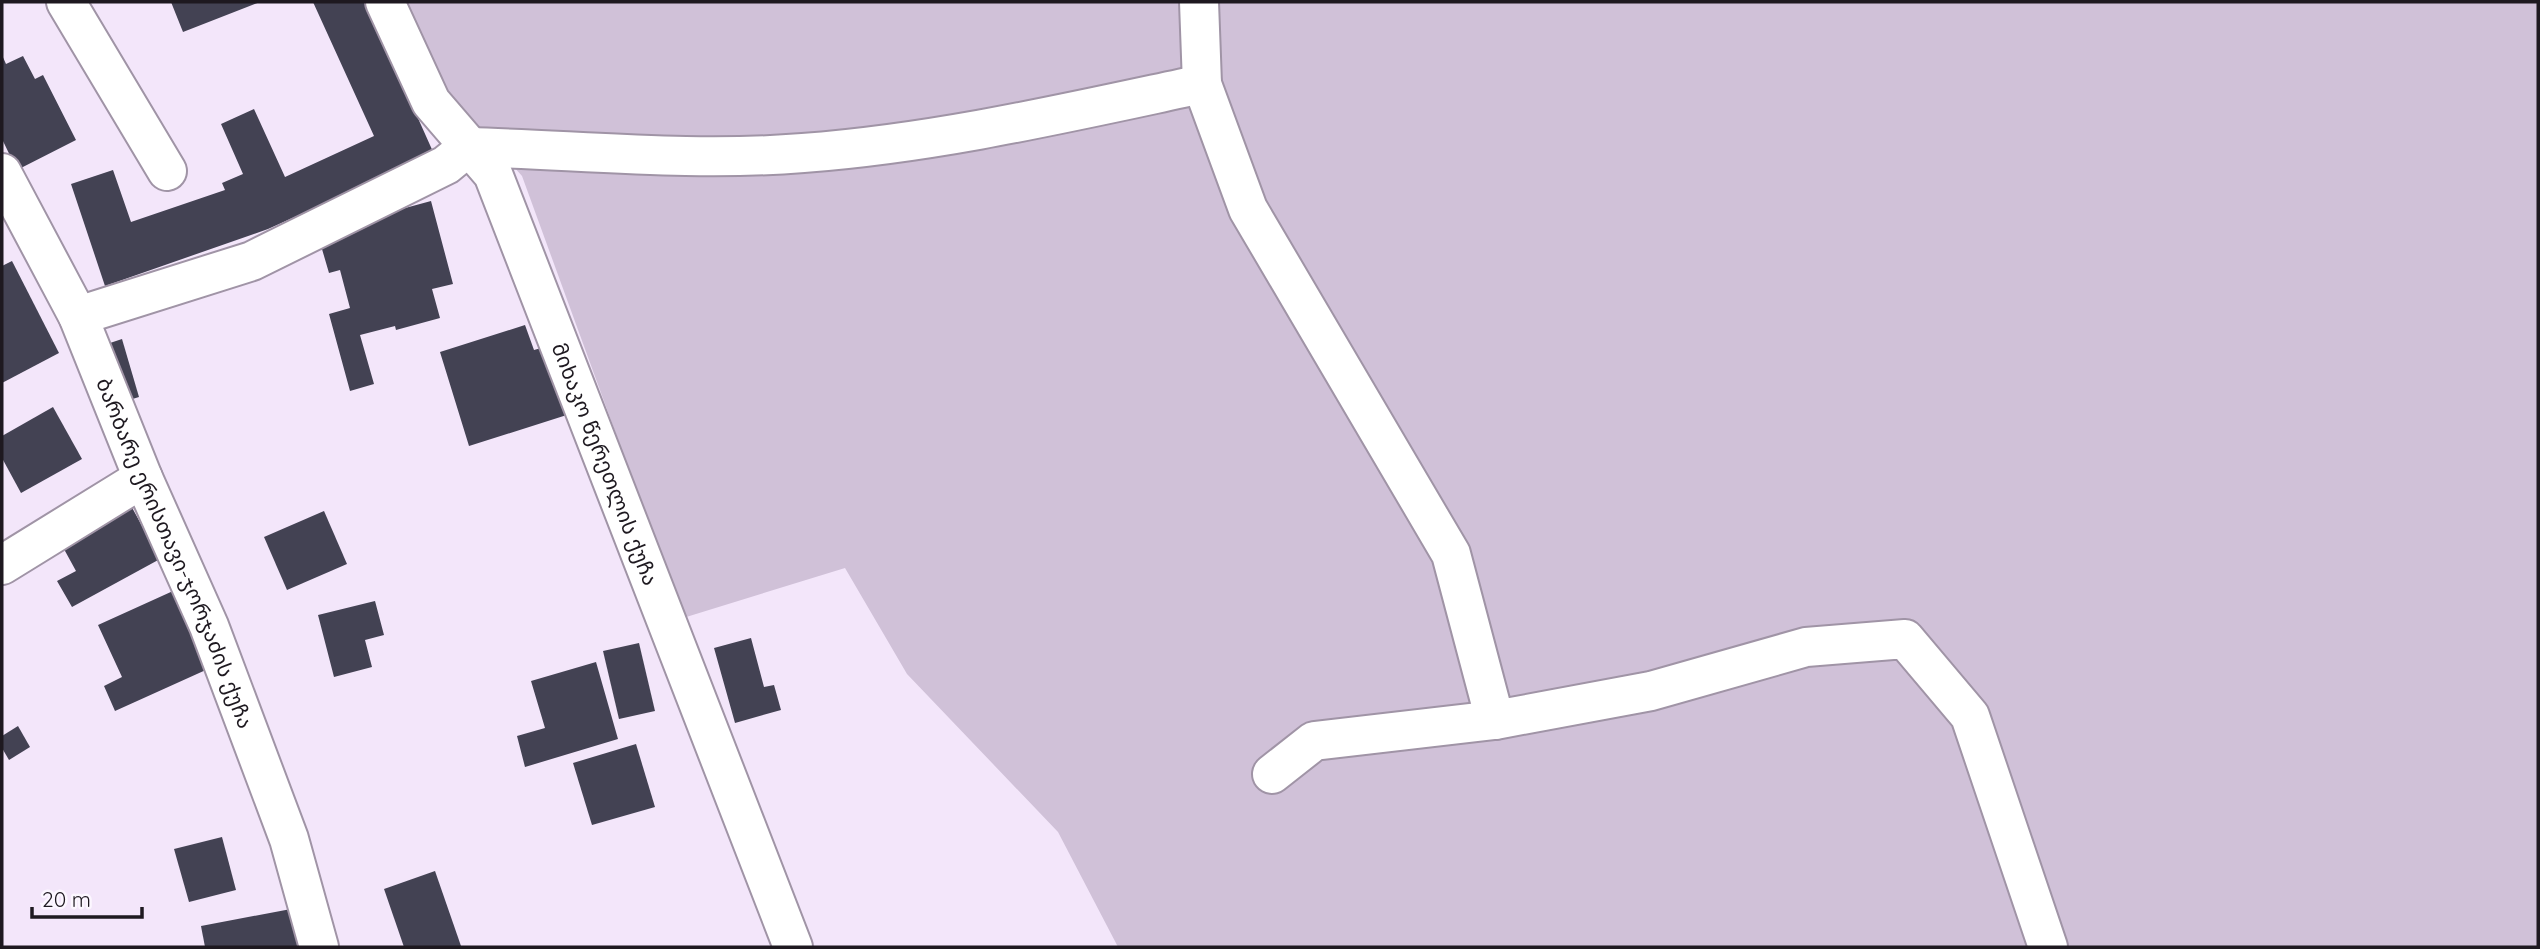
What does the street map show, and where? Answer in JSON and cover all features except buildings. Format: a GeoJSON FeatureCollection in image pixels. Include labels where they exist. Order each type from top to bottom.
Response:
{"type":"FeatureCollection","features":[{"type":"Feature","properties":{"kind":"street"},"geometry":{"type":"LineString","coordinates":[[66,2],[167,172]]}},
{"type":"Feature","properties":{"kind":"street","name":"მიხაკო წერეთლის ქუჩა"},"geometry":{"type":"LineString","coordinates":[[385,2],[431,102],[493,174],[793,947]]}},
{"type":"Feature","properties":{"kind":"street"},"geometry":{"type":"LineString","coordinates":[[1199,2],[1202,84],[1248,209],[1451,554],[1494,720]]}},
{"type":"Feature","properties":{"kind":"street"},"geometry":{"type":"LineString","coordinates":[[78,316],[252,261],[446,165],[468,147],[720,156],[804,153],[980,131],[1202,84]]}},
{"type":"Feature","properties":{"kind":"street","name":"ბარბარე ერისთავი-ჯორჯაძის ქუჩა"},"geometry":{"type":"LineString","coordinates":[[2,173],[78,316],[143,478],[214,638],[289,839],[319,947]]}},
{"type":"Feature","properties":{"kind":"street"},"geometry":{"type":"LineString","coordinates":[[2,565],[143,478]]}},
{"type":"Feature","properties":{"kind":"street"},"geometry":{"type":"LineString","coordinates":[[1272,775],[1314,741],[1494,720],[1651,691],[1806,647],[1905,639],[1970,716],[2048,947]]}},
{"type":"Feature","properties":{"kind":"shaded area"},"geometry":{"type":"Polygon","coordinates":[[[405,2],[2538,2],[2538,947],[1118,947],[1058,832],[907,674],[845,568],[683,618],[522,176],[444,88],[405,2]]]}}]}
